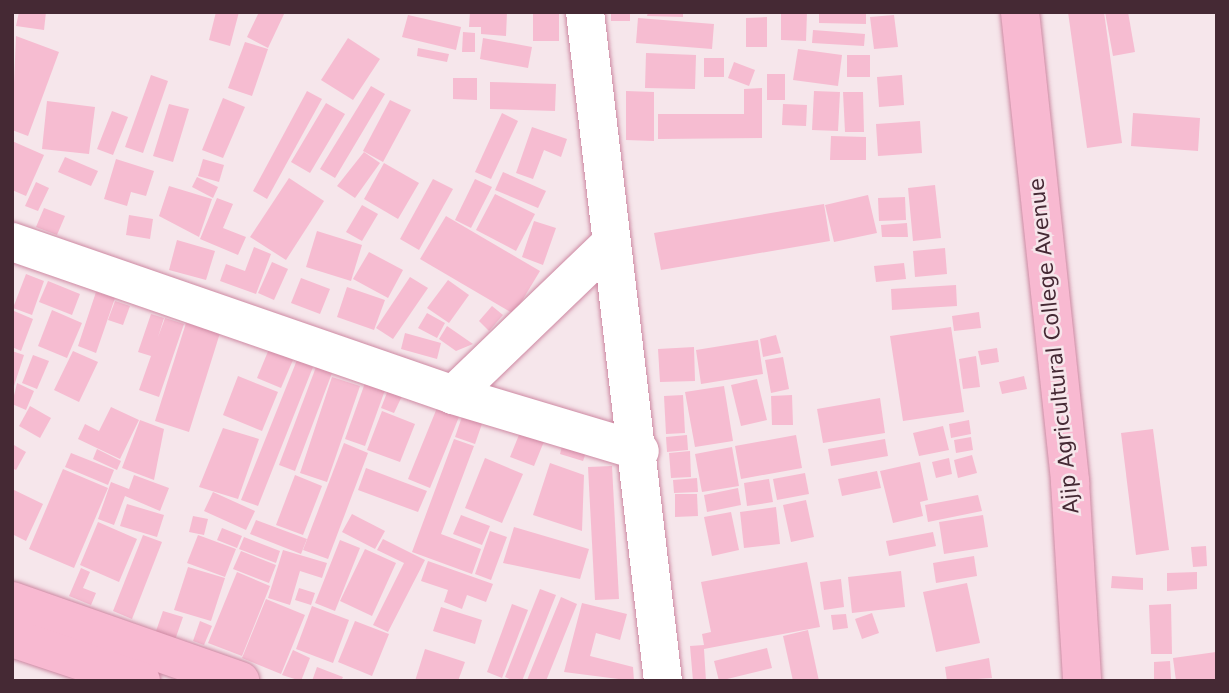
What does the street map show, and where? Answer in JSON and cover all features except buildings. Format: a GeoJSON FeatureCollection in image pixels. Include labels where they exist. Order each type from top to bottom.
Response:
{"type":"FeatureCollection","features":[{"type":"Feature","properties":{"kind":"main road","name":"Ajip Agricultural College Avenue"},"geometry":{"type":"LineString","coordinates":[[1020,12],[1070,482],[1082,681]]}},
{"type":"Feature","properties":{"kind":"main road"},"geometry":{"type":"LineString","coordinates":[[12,601],[240,681]]}},
{"type":"Feature","properties":{"kind":"main road"},"geometry":{"type":"LineString","coordinates":[[12,638],[141,681]]}},
{"type":"Feature","properties":{"kind":"street"},"geometry":{"type":"LineString","coordinates":[[584,12],[608,246],[640,451],[663,681]]}},
{"type":"Feature","properties":{"kind":"street"},"geometry":{"type":"LineString","coordinates":[[12,242],[453,395],[640,451]]}},
{"type":"Feature","properties":{"kind":"street"},"geometry":{"type":"LineString","coordinates":[[453,395],[608,246]]}}]}
